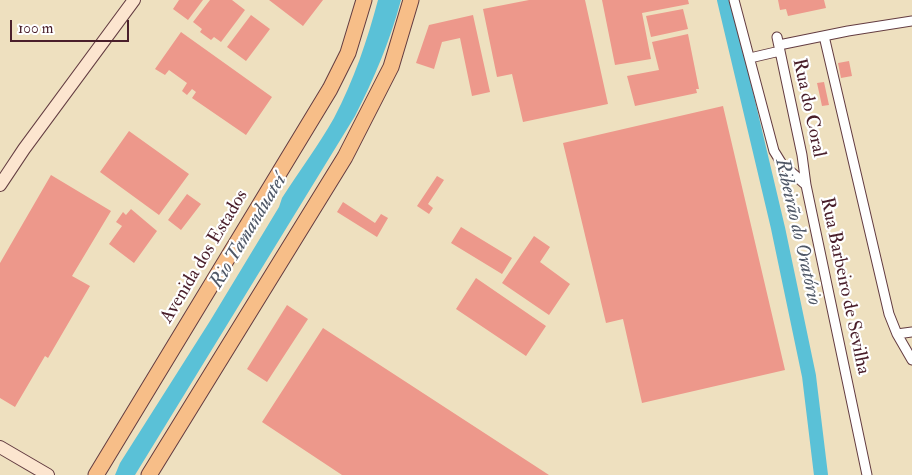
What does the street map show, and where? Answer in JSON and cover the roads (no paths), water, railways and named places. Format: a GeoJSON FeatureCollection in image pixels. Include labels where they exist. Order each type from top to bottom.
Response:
{"type":"FeatureCollection","features":[{"type":"Feature","properties":{"kind":"highway","name":"Avenida dos Estados"},"geometry":{"type":"LineString","coordinates":[[96,475],[330,89],[348,52],[364,0]]}},
{"type":"Feature","properties":{"kind":"highway"},"geometry":{"type":"LineString","coordinates":[[148,475],[345,157],[391,67],[411,0]]}},
{"type":"Feature","properties":{"kind":"main road"},"geometry":{"type":"LineString","coordinates":[[0,185],[24,149],[134,0]]}},
{"type":"Feature","properties":{"kind":"main road"},"geometry":{"type":"LineString","coordinates":[[0,446],[48,475]]}},
{"type":"Feature","properties":{"kind":"street","name":"Rua Barbeiro de Sevilha"},"geometry":{"type":"LineString","coordinates":[[734,0],[774,152],[782,164],[806,185],[867,475]]}},
{"type":"Feature","properties":{"kind":"street"},"geometry":{"type":"LineString","coordinates":[[750,58],[778,44],[912,21]]}},
{"type":"Feature","properties":{"kind":"street"},"geometry":{"type":"LineString","coordinates":[[824,36],[889,314],[897,334],[912,360]]}},
{"type":"Feature","properties":{"kind":"street","name":"Rua do Coral"},"geometry":{"type":"LineString","coordinates":[[778,44],[802,155],[806,185]]}},
{"type":"Feature","properties":{"kind":"street"},"geometry":{"type":"LineString","coordinates":[[897,334],[912,332]]}},
{"type":"Feature","properties":{"kind":"water"},"geometry":{"type":"Polygon","coordinates":[[[378,0],[401,0],[381,60],[355,116],[135,475],[115,475],[120,463],[210,321],[279,207],[282,198],[334,118],[359,60],[378,0]]]}},
{"type":"Feature","properties":{"kind":"waterway","name":"Ribeirão do Oratório"},"geometry":{"type":"LineString","coordinates":[[724,0],[778,228],[809,376],[821,475]]}},
{"type":"Feature","properties":{"kind":"water label","name":"Rio Tamanduateí"},"geometry":{"type":"Point","coordinates":[249,232]}}]}
